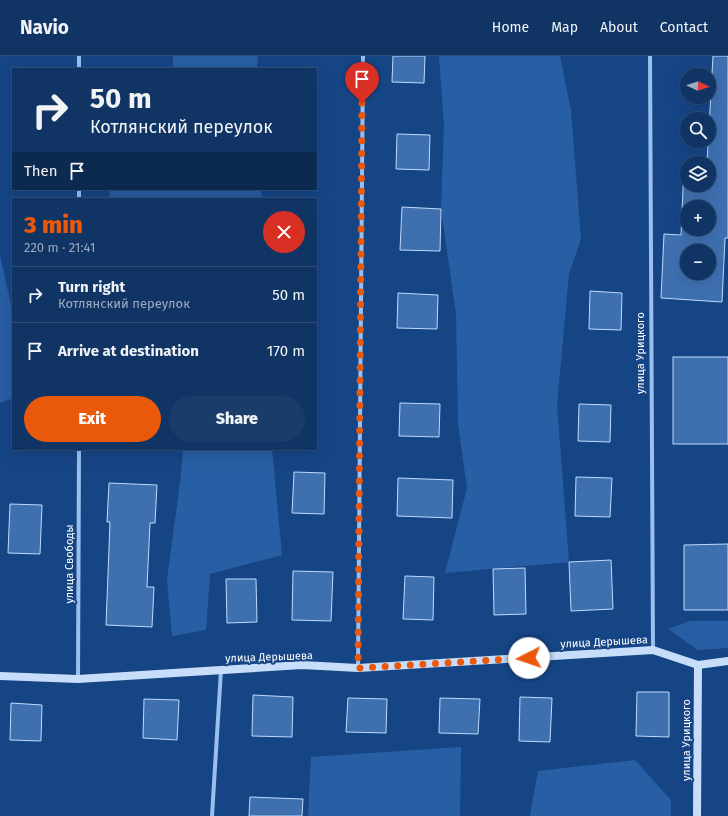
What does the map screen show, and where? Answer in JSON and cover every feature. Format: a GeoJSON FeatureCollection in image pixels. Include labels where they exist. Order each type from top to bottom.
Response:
{"type":"FeatureCollection","features":[{"type":"Feature","properties":{"kind":"street"},"geometry":{"type":"LineString","coordinates":[[79,56],[79,68]]}},
{"type":"Feature","properties":{"kind":"street"},"geometry":{"type":"LineString","coordinates":[[358,668],[363,56]]}},
{"type":"Feature","properties":{"kind":"street","name":"улица Урицкого"},"geometry":{"type":"LineString","coordinates":[[650,56],[653,650]]}},
{"type":"Feature","properties":{"kind":"street","name":"улица Свободы"},"geometry":{"type":"LineString","coordinates":[[78,450],[78,679]]}},
{"type":"Feature","properties":{"kind":"street","name":"улица Дерышева"},"geometry":{"type":"LineString","coordinates":[[0,676],[78,679],[302,665],[358,668],[653,650],[698,665],[728,661]]}},
{"type":"Feature","properties":{"kind":"street","name":"улица Урицкого"},"geometry":{"type":"LineString","coordinates":[[697,816],[698,665]]}},
{"type":"Feature","properties":{"kind":"street"},"geometry":{"type":"LineString","coordinates":[[212,816],[221,670]]}},
{"type":"Feature","properties":{"kind":"shaded area"},"geometry":{"type":"Polygon","coordinates":[[[173,56],[258,56],[257,68],[173,68],[173,56]]]}},
{"type":"Feature","properties":{"kind":"shaded area"},"geometry":{"type":"Polygon","coordinates":[[[439,56],[560,56],[571,111],[581,239],[569,274],[557,405],[569,562],[445,573],[467,488],[458,424],[456,314],[441,209],[444,124],[439,56]]]}},
{"type":"Feature","properties":{"kind":"shaded area"},"geometry":{"type":"Polygon","coordinates":[[[110,190],[260,190],[263,198],[109,198],[110,190]]]}},
{"type":"Feature","properties":{"kind":"shaded area"},"geometry":{"type":"Polygon","coordinates":[[[0,255],[12,309],[12,398],[0,403],[0,255]]]}},
{"type":"Feature","properties":{"kind":"shaded area"},"geometry":{"type":"Polygon","coordinates":[[[183,450],[272,450],[282,555],[210,574],[206,630],[172,636],[167,579],[183,450]]]}},
{"type":"Feature","properties":{"kind":"shaded area"},"geometry":{"type":"Polygon","coordinates":[[[690,621],[728,621],[728,648],[698,650],[668,629],[690,621]]]}},
{"type":"Feature","properties":{"kind":"shaded area"},"geometry":{"type":"Polygon","coordinates":[[[461,747],[460,816],[308,816],[311,757],[461,747]]]}},
{"type":"Feature","properties":{"kind":"shaded area"},"geometry":{"type":"Polygon","coordinates":[[[635,760],[671,800],[671,816],[530,816],[538,771],[635,760]]]}},
{"type":"Feature","properties":{"kind":"building"},"geometry":{"type":"Polygon","coordinates":[[[393,56],[425,56],[424,83],[392,82],[393,56]]]}},
{"type":"Feature","properties":{"kind":"building"},"geometry":{"type":"Polygon","coordinates":[[[713,56],[728,56],[728,238],[725,238],[722,302],[661,298],[664,234],[680,236],[716,236],[716,200],[682,200],[683,192],[716,192],[716,156],[707,156],[708,148],[716,148],[716,112],[710,112],[710,104],[716,104],[716,68],[712,68],[713,56]]]}},
{"type":"Feature","properties":{"kind":"building"},"geometry":{"type":"Polygon","coordinates":[[[397,134],[430,135],[429,170],[396,169],[397,134]]]}},
{"type":"Feature","properties":{"kind":"building"},"geometry":{"type":"Polygon","coordinates":[[[402,207],[441,209],[440,251],[400,250],[402,207]]]}},
{"type":"Feature","properties":{"kind":"building"},"geometry":{"type":"Polygon","coordinates":[[[590,291],[622,293],[621,330],[589,329],[590,291]]]}},
{"type":"Feature","properties":{"kind":"building"},"geometry":{"type":"Polygon","coordinates":[[[398,293],[438,295],[437,329],[397,328],[398,293]]]}},
{"type":"Feature","properties":{"kind":"building"},"geometry":{"type":"Polygon","coordinates":[[[673,357],[728,357],[728,444],[673,444],[673,357]]]}},
{"type":"Feature","properties":{"kind":"building"},"geometry":{"type":"Polygon","coordinates":[[[400,403],[440,404],[439,437],[399,436],[400,403]]]}},
{"type":"Feature","properties":{"kind":"building"},"geometry":{"type":"Polygon","coordinates":[[[579,404],[611,405],[610,442],[578,441],[579,404]]]}},
{"type":"Feature","properties":{"kind":"building"},"geometry":{"type":"Polygon","coordinates":[[[294,472],[325,473],[324,514],[292,513],[294,472]]]}},
{"type":"Feature","properties":{"kind":"building"},"geometry":{"type":"Polygon","coordinates":[[[576,477],[612,478],[610,517],[575,516],[576,477]]]}},
{"type":"Feature","properties":{"kind":"building"},"geometry":{"type":"Polygon","coordinates":[[[398,478],[453,480],[452,518],[397,516],[398,478]]]}},
{"type":"Feature","properties":{"kind":"building"},"geometry":{"type":"Polygon","coordinates":[[[109,483],[157,485],[155,523],[150,523],[147,587],[154,587],[152,627],[106,625],[110,522],[107,522],[109,483]]]}},
{"type":"Feature","properties":{"kind":"building"},"geometry":{"type":"Polygon","coordinates":[[[10,504],[42,505],[40,554],[8,553],[10,504]]]}},
{"type":"Feature","properties":{"kind":"building"},"geometry":{"type":"Polygon","coordinates":[[[728,544],[728,610],[684,610],[684,545],[728,544]]]}},
{"type":"Feature","properties":{"kind":"building"},"geometry":{"type":"Polygon","coordinates":[[[611,560],[613,609],[571,611],[569,562],[611,560]]]}},
{"type":"Feature","properties":{"kind":"building"},"geometry":{"type":"Polygon","coordinates":[[[525,568],[526,614],[494,615],[493,569],[525,568]]]}},
{"type":"Feature","properties":{"kind":"building"},"geometry":{"type":"Polygon","coordinates":[[[293,571],[333,572],[331,621],[292,620],[293,571]]]}},
{"type":"Feature","properties":{"kind":"building"},"geometry":{"type":"Polygon","coordinates":[[[405,576],[434,577],[433,620],[403,619],[405,576]]]}},
{"type":"Feature","properties":{"kind":"building"},"geometry":{"type":"Polygon","coordinates":[[[226,579],[256,579],[257,622],[227,623],[226,579]]]}},
{"type":"Feature","properties":{"kind":"building"},"geometry":{"type":"Polygon","coordinates":[[[637,692],[669,692],[669,737],[636,736],[637,692]]]}},
{"type":"Feature","properties":{"kind":"building"},"geometry":{"type":"Polygon","coordinates":[[[253,695],[293,697],[292,737],[252,736],[253,695]]]}},
{"type":"Feature","properties":{"kind":"building"},"geometry":{"type":"Polygon","coordinates":[[[520,697],[552,698],[550,742],[519,741],[520,697]]]}},
{"type":"Feature","properties":{"kind":"building"},"geometry":{"type":"Polygon","coordinates":[[[348,698],[387,699],[386,733],[346,732],[348,698]]]}},
{"type":"Feature","properties":{"kind":"building"},"geometry":{"type":"Polygon","coordinates":[[[440,698],[480,699],[478,734],[439,733],[440,698]]]}},
{"type":"Feature","properties":{"kind":"building"},"geometry":{"type":"Polygon","coordinates":[[[144,699],[179,700],[177,740],[143,738],[144,699]]]}},
{"type":"Feature","properties":{"kind":"building"},"geometry":{"type":"Polygon","coordinates":[[[11,703],[42,705],[41,741],[10,740],[11,703]]]}},
{"type":"Feature","properties":{"kind":"building"},"geometry":{"type":"Polygon","coordinates":[[[250,797],[303,799],[302,816],[249,816],[250,797]]]}},
{"type":"Feature","properties":{"kind":"route"},"geometry":{"type":"LineString","coordinates":[[362,103],[358,668],[529,658]]}}]}
